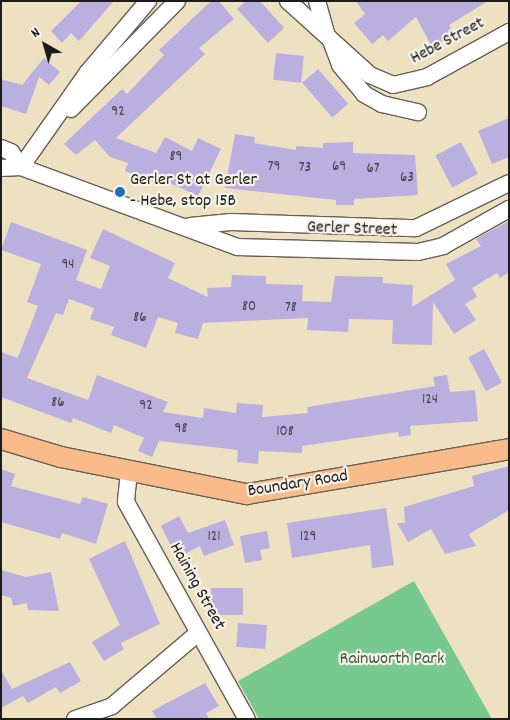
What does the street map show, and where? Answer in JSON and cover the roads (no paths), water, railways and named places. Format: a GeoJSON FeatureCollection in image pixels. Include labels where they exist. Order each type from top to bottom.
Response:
{"type":"FeatureCollection","features":[{"type":"Feature","properties":{"kind":"main road","name":"Boundary Road"},"geometry":{"type":"LineString","coordinates":[[1,439],[129,472],[247,494],[509,449]]}},
{"type":"Feature","properties":{"kind":"street"},"geometry":{"type":"LineString","coordinates":[[59,119],[88,72],[148,1]]}},
{"type":"Feature","properties":{"kind":"street"},"geometry":{"type":"LineString","coordinates":[[21,167],[59,119],[177,1]]}},
{"type":"Feature","properties":{"kind":"street","name":"Hebe Street"},"geometry":{"type":"LineString","coordinates":[[288,1],[375,78],[399,85],[427,77],[509,32]]}},
{"type":"Feature","properties":{"kind":"street","name":"Hebe Street"},"geometry":{"type":"LineString","coordinates":[[317,1],[329,39],[340,65],[364,94],[382,104],[418,112]]}},
{"type":"Feature","properties":{"kind":"street","name":"Gerler Street"},"geometry":{"type":"LineString","coordinates":[[1,148],[11,152],[21,167]]}},
{"type":"Feature","properties":{"kind":"street","name":"Gerler Street"},"geometry":{"type":"LineString","coordinates":[[1,168],[21,167],[188,227],[237,247],[418,252],[442,246],[509,209]]}},
{"type":"Feature","properties":{"kind":"street","name":"Gerler Street"},"geometry":{"type":"LineString","coordinates":[[188,227],[232,222],[416,228],[509,183]]}},
{"type":"Feature","properties":{"kind":"street","name":"Haining Street"},"geometry":{"type":"LineString","coordinates":[[129,472],[126,502],[247,719]]}},
{"type":"Feature","properties":{"kind":"street"},"geometry":{"type":"LineString","coordinates":[[75,719],[116,703],[198,633]]}},
{"type":"Feature","properties":{"kind":"place","name":"Gerler St at Gerler - Hebe, stop 15B"},"geometry":{"type":"Point","coordinates":[120,192]}},
{"type":"Feature","properties":{"kind":"park label","name":"Rainworth Park"},"geometry":{"type":"Point","coordinates":[392,660]}}]}
